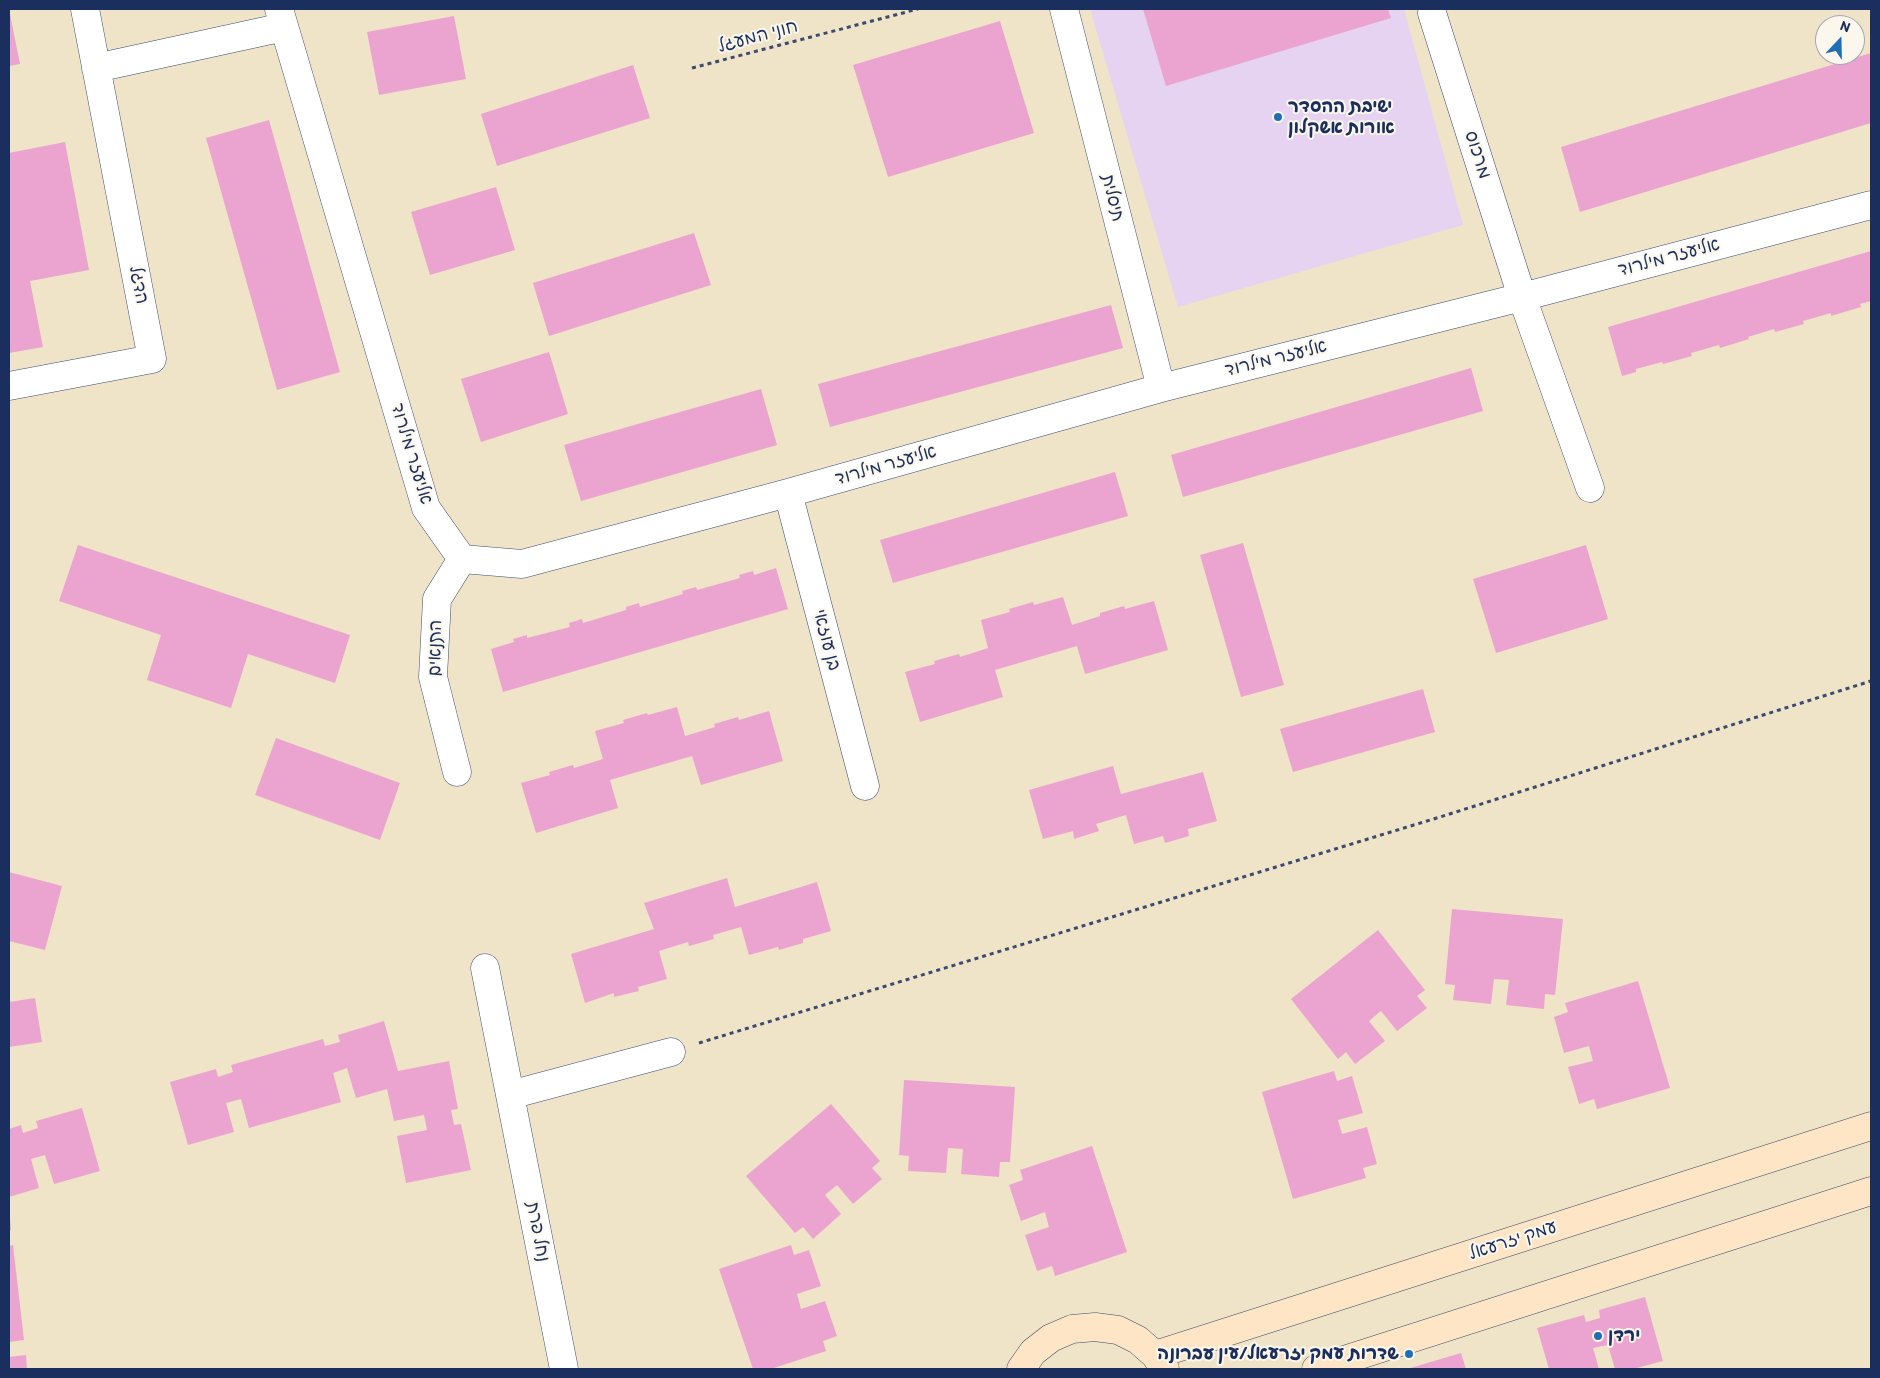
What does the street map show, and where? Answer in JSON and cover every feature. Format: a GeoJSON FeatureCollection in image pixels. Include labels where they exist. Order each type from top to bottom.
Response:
{"type":"FeatureCollection","features":[{"type":"Feature","properties":{"kind":"main road","name":"עמק יזרעאל"},"geometry":{"type":"LineString","coordinates":[[1160,1362],[1871,1126]]}},
{"type":"Feature","properties":{"kind":"main road"},"geometry":{"type":"LineString","coordinates":[[1316,1369],[1871,1191]]}},
{"type":"Feature","properties":{"kind":"main road"},"geometry":{"type":"LineString","coordinates":[[1021,1369],[1033,1352],[1051,1338],[1072,1329],[1095,1327],[1118,1330],[1138,1340],[1160,1362]]}},
{"type":"Feature","properties":{"kind":"street","name":"הדגל"},"geometry":{"type":"LineString","coordinates":[[9,386],[152,359],[85,9]]}},
{"type":"Feature","properties":{"kind":"street","name":"תיסלית"},"geometry":{"type":"LineString","coordinates":[[1064,9],[1161,388]]}},
{"type":"Feature","properties":{"kind":"street","name":"מרכוס"},"geometry":{"type":"LineString","coordinates":[[1432,13],[1522,297],[1590,488]]}},
{"type":"Feature","properties":{"kind":"street"},"geometry":{"type":"LineString","coordinates":[[96,68],[282,18]]}},
{"type":"Feature","properties":{"kind":"street","name":"אליעזר מילרוד"},"geometry":{"type":"LineString","coordinates":[[282,18],[426,508],[462,559],[522,564],[788,493],[1161,388],[1522,297],[1871,205]]}},
{"type":"Feature","properties":{"kind":"street","name":"בן עוזאי"},"geometry":{"type":"LineString","coordinates":[[788,493],[865,786]]}},
{"type":"Feature","properties":{"kind":"street","name":"התנאים"},"geometry":{"type":"LineString","coordinates":[[457,772],[433,677],[437,599],[462,559]]}},
{"type":"Feature","properties":{"kind":"street","name":"נחל פרת"},"geometry":{"type":"LineString","coordinates":[[485,968],[564,1369]]}},
{"type":"Feature","properties":{"kind":"street"},"geometry":{"type":"LineString","coordinates":[[510,1095],[671,1052]]}},
{"type":"Feature","properties":{"kind":"path","name":"חוני המעגל"},"geometry":{"type":"LineString","coordinates":[[692,68],[918,9]]}},
{"type":"Feature","properties":{"kind":"path"},"geometry":{"type":"LineString","coordinates":[[671,1052],[1440,817],[1871,680]]}},
{"type":"Feature","properties":{"kind":"shaded area","name":"ישיבת ההסדר אורות אשקלון"},"geometry":{"type":"Polygon","coordinates":[[[1090,9],[1404,9],[1463,225],[1178,307],[1090,9]]]}},
{"type":"Feature","properties":{"kind":"building"},"geometry":{"type":"Polygon","coordinates":[[[9,9],[20,64],[9,66],[9,9]]]}},
{"type":"Feature","properties":{"kind":"building"},"geometry":{"type":"Polygon","coordinates":[[[1143,9],[1388,9],[1391,18],[1166,86],[1143,9]]]}},
{"type":"Feature","properties":{"kind":"building"},"geometry":{"type":"Polygon","coordinates":[[[454,16],[466,79],[379,95],[367,32],[454,16]]]}},
{"type":"Feature","properties":{"kind":"building"},"geometry":{"type":"Polygon","coordinates":[[[1000,21],[1034,133],[888,177],[853,65],[1000,21]]]}},
{"type":"Feature","properties":{"kind":"building"},"geometry":{"type":"Polygon","coordinates":[[[1871,53],[1871,123],[1580,212],[1561,147],[1831,65],[1865,65],[1865,55],[1871,53]]]}},
{"type":"Feature","properties":{"kind":"building"},"geometry":{"type":"Polygon","coordinates":[[[633,65],[650,118],[497,166],[481,114],[633,65]]]}},
{"type":"Feature","properties":{"kind":"building"},"geometry":{"type":"Polygon","coordinates":[[[269,120],[340,372],[277,390],[206,138],[269,120]]]}},
{"type":"Feature","properties":{"kind":"building"},"geometry":{"type":"Polygon","coordinates":[[[65,142],[89,270],[30,281],[43,347],[9,353],[9,153],[65,142]]]}},
{"type":"Feature","properties":{"kind":"building"},"geometry":{"type":"Polygon","coordinates":[[[496,187],[515,250],[430,275],[411,212],[496,187]]]}},
{"type":"Feature","properties":{"kind":"building"},"geometry":{"type":"Polygon","coordinates":[[[694,233],[711,285],[549,336],[533,283],[694,233]]]}},
{"type":"Feature","properties":{"kind":"building"},"geometry":{"type":"Polygon","coordinates":[[[1871,251],[1871,301],[1860,304],[1861,307],[1831,316],[1831,313],[1803,321],[1804,324],[1775,332],[1774,329],[1720,348],[1719,345],[1691,353],[1692,356],[1636,369],[1636,372],[1622,376],[1608,327],[1871,251]]]}},
{"type":"Feature","properties":{"kind":"building"},"geometry":{"type":"Polygon","coordinates":[[[1111,305],[1123,348],[830,427],[818,384],[1111,305]]]}},
{"type":"Feature","properties":{"kind":"building"},"geometry":{"type":"Polygon","coordinates":[[[549,352],[568,414],[481,442],[461,379],[549,352]]]}},
{"type":"Feature","properties":{"kind":"building"},"geometry":{"type":"Polygon","coordinates":[[[1471,368],[1483,411],[1183,497],[1171,455],[1471,368]]]}},
{"type":"Feature","properties":{"kind":"building"},"geometry":{"type":"Polygon","coordinates":[[[761,389],[777,445],[581,501],[564,445],[761,389]]]}},
{"type":"Feature","properties":{"kind":"building"},"geometry":{"type":"Polygon","coordinates":[[[1115,472],[1128,516],[893,583],[880,540],[1115,472]]]}},
{"type":"Feature","properties":{"kind":"building"},"geometry":{"type":"Polygon","coordinates":[[[1243,543],[1284,685],[1241,697],[1200,555],[1243,543]]]}},
{"type":"Feature","properties":{"kind":"building"},"geometry":{"type":"Polygon","coordinates":[[[78,545],[350,635],[335,683],[248,654],[231,708],[147,680],[161,635],[59,601],[78,545]]]}},
{"type":"Feature","properties":{"kind":"building"},"geometry":{"type":"Polygon","coordinates":[[[1586,545],[1608,619],[1496,653],[1473,579],[1586,545]]]}},
{"type":"Feature","properties":{"kind":"building"},"geometry":{"type":"Polygon","coordinates":[[[776,568],[788,609],[503,692],[491,649],[514,642],[513,639],[527,635],[527,638],[570,627],[569,623],[582,619],[583,623],[626,610],[626,607],[639,603],[640,607],[683,594],[682,591],[696,587],[697,590],[740,578],[739,575],[753,571],[754,575],[776,568]]]}},
{"type":"Feature","properties":{"kind":"building"},"geometry":{"type":"Polygon","coordinates":[[[1063,597],[1072,625],[1100,616],[1100,613],[1124,606],[1125,609],[1154,601],[1168,650],[1085,674],[1077,646],[995,670],[1003,697],[920,722],[905,672],[935,664],[934,661],[959,654],[960,657],[988,648],[981,620],[1010,612],[1009,609],[1033,602],[1034,605],[1063,597]]]}},
{"type":"Feature","properties":{"kind":"building"},"geometry":{"type":"Polygon","coordinates":[[[1423,689],[1435,732],[1293,772],[1280,729],[1423,689]]]}},
{"type":"Feature","properties":{"kind":"building"},"geometry":{"type":"Polygon","coordinates":[[[677,707],[685,736],[715,727],[714,724],[738,717],[739,720],[769,711],[783,761],[701,785],[692,756],[610,780],[618,808],[536,833],[521,783],[550,775],[549,772],[573,765],[574,768],[603,759],[595,731],[624,723],[623,720],[677,707]]]}},
{"type":"Feature","properties":{"kind":"building"},"geometry":{"type":"Polygon","coordinates":[[[276,738],[400,783],[380,840],[255,795],[276,738]]]}},
{"type":"Feature","properties":{"kind":"building"},"geometry":{"type":"Polygon","coordinates":[[[1113,766],[1121,794],[1203,772],[1217,821],[1188,829],[1189,836],[1165,843],[1163,836],[1134,844],[1126,815],[1096,824],[1099,831],[1074,839],[1073,831],[1043,839],[1029,790],[1113,766]]]}},
{"type":"Feature","properties":{"kind":"building"},"geometry":{"type":"Polygon","coordinates":[[[9,872],[62,886],[45,950],[9,941],[9,872]]]}},
{"type":"Feature","properties":{"kind":"building"},"geometry":{"type":"Polygon","coordinates":[[[727,878],[735,907],[817,882],[831,931],[803,939],[803,943],[779,950],[778,947],[749,955],[741,927],[713,935],[714,939],[689,946],[688,942],[659,951],[667,979],[638,987],[639,991],[614,997],[614,993],[585,1003],[571,954],[654,929],[644,903],[727,878]]]}},
{"type":"Feature","properties":{"kind":"building"},"geometry":{"type":"Polygon","coordinates":[[[1452,909],[1563,919],[1555,995],[1545,994],[1544,1009],[1506,1005],[1509,980],[1494,979],[1491,1004],[1453,1000],[1455,985],[1445,984],[1452,909]]]}},
{"type":"Feature","properties":{"kind":"building"},"geometry":{"type":"Polygon","coordinates":[[[1378,930],[1425,990],[1417,996],[1427,1008],[1397,1031],[1381,1011],[1369,1021],[1385,1041],[1355,1064],[1346,1052],[1338,1059],[1291,999],[1378,930]]]}},
{"type":"Feature","properties":{"kind":"building"},"geometry":{"type":"Polygon","coordinates":[[[1638,981],[1670,1088],[1597,1109],[1594,1099],[1579,1104],[1568,1067],[1593,1061],[1589,1046],[1564,1053],[1554,1017],[1568,1012],[1565,1003],[1638,981]]]}},
{"type":"Feature","properties":{"kind":"building"},"geometry":{"type":"Polygon","coordinates":[[[35,998],[42,1042],[9,1047],[9,1002],[35,998]]]}},
{"type":"Feature","properties":{"kind":"building"},"geometry":{"type":"Polygon","coordinates":[[[384,1021],[398,1071],[449,1061],[458,1109],[451,1110],[454,1125],[461,1124],[471,1170],[406,1183],[397,1136],[427,1130],[424,1115],[394,1121],[387,1089],[356,1098],[347,1068],[333,1073],[341,1102],[249,1128],[241,1099],[226,1103],[234,1132],[188,1145],[170,1082],[216,1069],[218,1077],[233,1072],[231,1065],[323,1039],[325,1046],[340,1042],[338,1035],[384,1021]]]}},
{"type":"Feature","properties":{"kind":"building"},"geometry":{"type":"Polygon","coordinates":[[[1334,1071],[1337,1081],[1352,1076],[1363,1113],[1338,1120],[1342,1134],[1367,1127],[1377,1164],[1363,1168],[1366,1178],[1293,1199],[1262,1092],[1334,1071]]]}},
{"type":"Feature","properties":{"kind":"building"},"geometry":{"type":"Polygon","coordinates":[[[904,1080],[1015,1087],[1010,1162],[1000,1162],[999,1177],[961,1174],[963,1149],[948,1148],[946,1173],[908,1171],[909,1156],[899,1155],[904,1080]]]}},
{"type":"Feature","properties":{"kind":"building"},"geometry":{"type":"Polygon","coordinates":[[[831,1104],[880,1161],[872,1168],[882,1179],[853,1204],[837,1185],[825,1195],[841,1214],[813,1239],[803,1227],[795,1233],[746,1176],[831,1104]]]}},
{"type":"Feature","properties":{"kind":"building"},"geometry":{"type":"Polygon","coordinates":[[[82,1108],[100,1171],[54,1184],[45,1155],[31,1159],[39,1188],[9,1197],[9,1129],[21,1125],[23,1133],[38,1128],[36,1121],[82,1108]]]}},
{"type":"Feature","properties":{"kind":"building"},"geometry":{"type":"Polygon","coordinates":[[[1092,1146],[1127,1252],[1055,1276],[1052,1266],[1037,1271],[1025,1235],[1049,1227],[1045,1212],[1021,1221],[1009,1185],[1023,1180],[1020,1170],[1092,1146]]]}},
{"type":"Feature","properties":{"kind":"building"},"geometry":{"type":"Polygon","coordinates":[[[10,1218],[11,1230],[9,1230],[10,1218]]]}},
{"type":"Feature","properties":{"kind":"building"},"geometry":{"type":"Polygon","coordinates":[[[13,1245],[24,1340],[9,1342],[9,1246],[13,1245]]]}},
{"type":"Feature","properties":{"kind":"building"},"geometry":{"type":"Polygon","coordinates":[[[791,1245],[794,1255],[809,1250],[821,1286],[797,1294],[801,1309],[825,1301],[837,1336],[823,1341],[826,1351],[771,1369],[753,1369],[719,1269],[791,1245]]]}},
{"type":"Feature","properties":{"kind":"building","name":"ירדן"},"geometry":{"type":"Polygon","coordinates":[[[1645,1297],[1663,1361],[1633,1369],[1615,1369],[1608,1345],[1593,1348],[1599,1369],[1549,1369],[1537,1328],[1584,1315],[1586,1322],[1600,1318],[1599,1310],[1645,1297]]]}},
{"type":"Feature","properties":{"kind":"building"},"geometry":{"type":"Polygon","coordinates":[[[1461,1353],[1466,1369],[1407,1369],[1461,1353]]]}},
{"type":"Feature","properties":{"kind":"building"},"geometry":{"type":"Polygon","coordinates":[[[26,1355],[27,1369],[9,1369],[9,1357],[26,1355]]]}},
{"type":"Feature","properties":{"kind":"place","name":"ישיבת ההסדר אורות אשקלון"},"geometry":{"type":"Point","coordinates":[1278,117]}},
{"type":"Feature","properties":{"kind":"place","name":"ירדן"},"geometry":{"type":"Point","coordinates":[1598,1336]}},
{"type":"Feature","properties":{"kind":"place","name":"שדרות עמק יזרעאל/עין עברונה"},"geometry":{"type":"Point","coordinates":[1409,1354]}}]}
